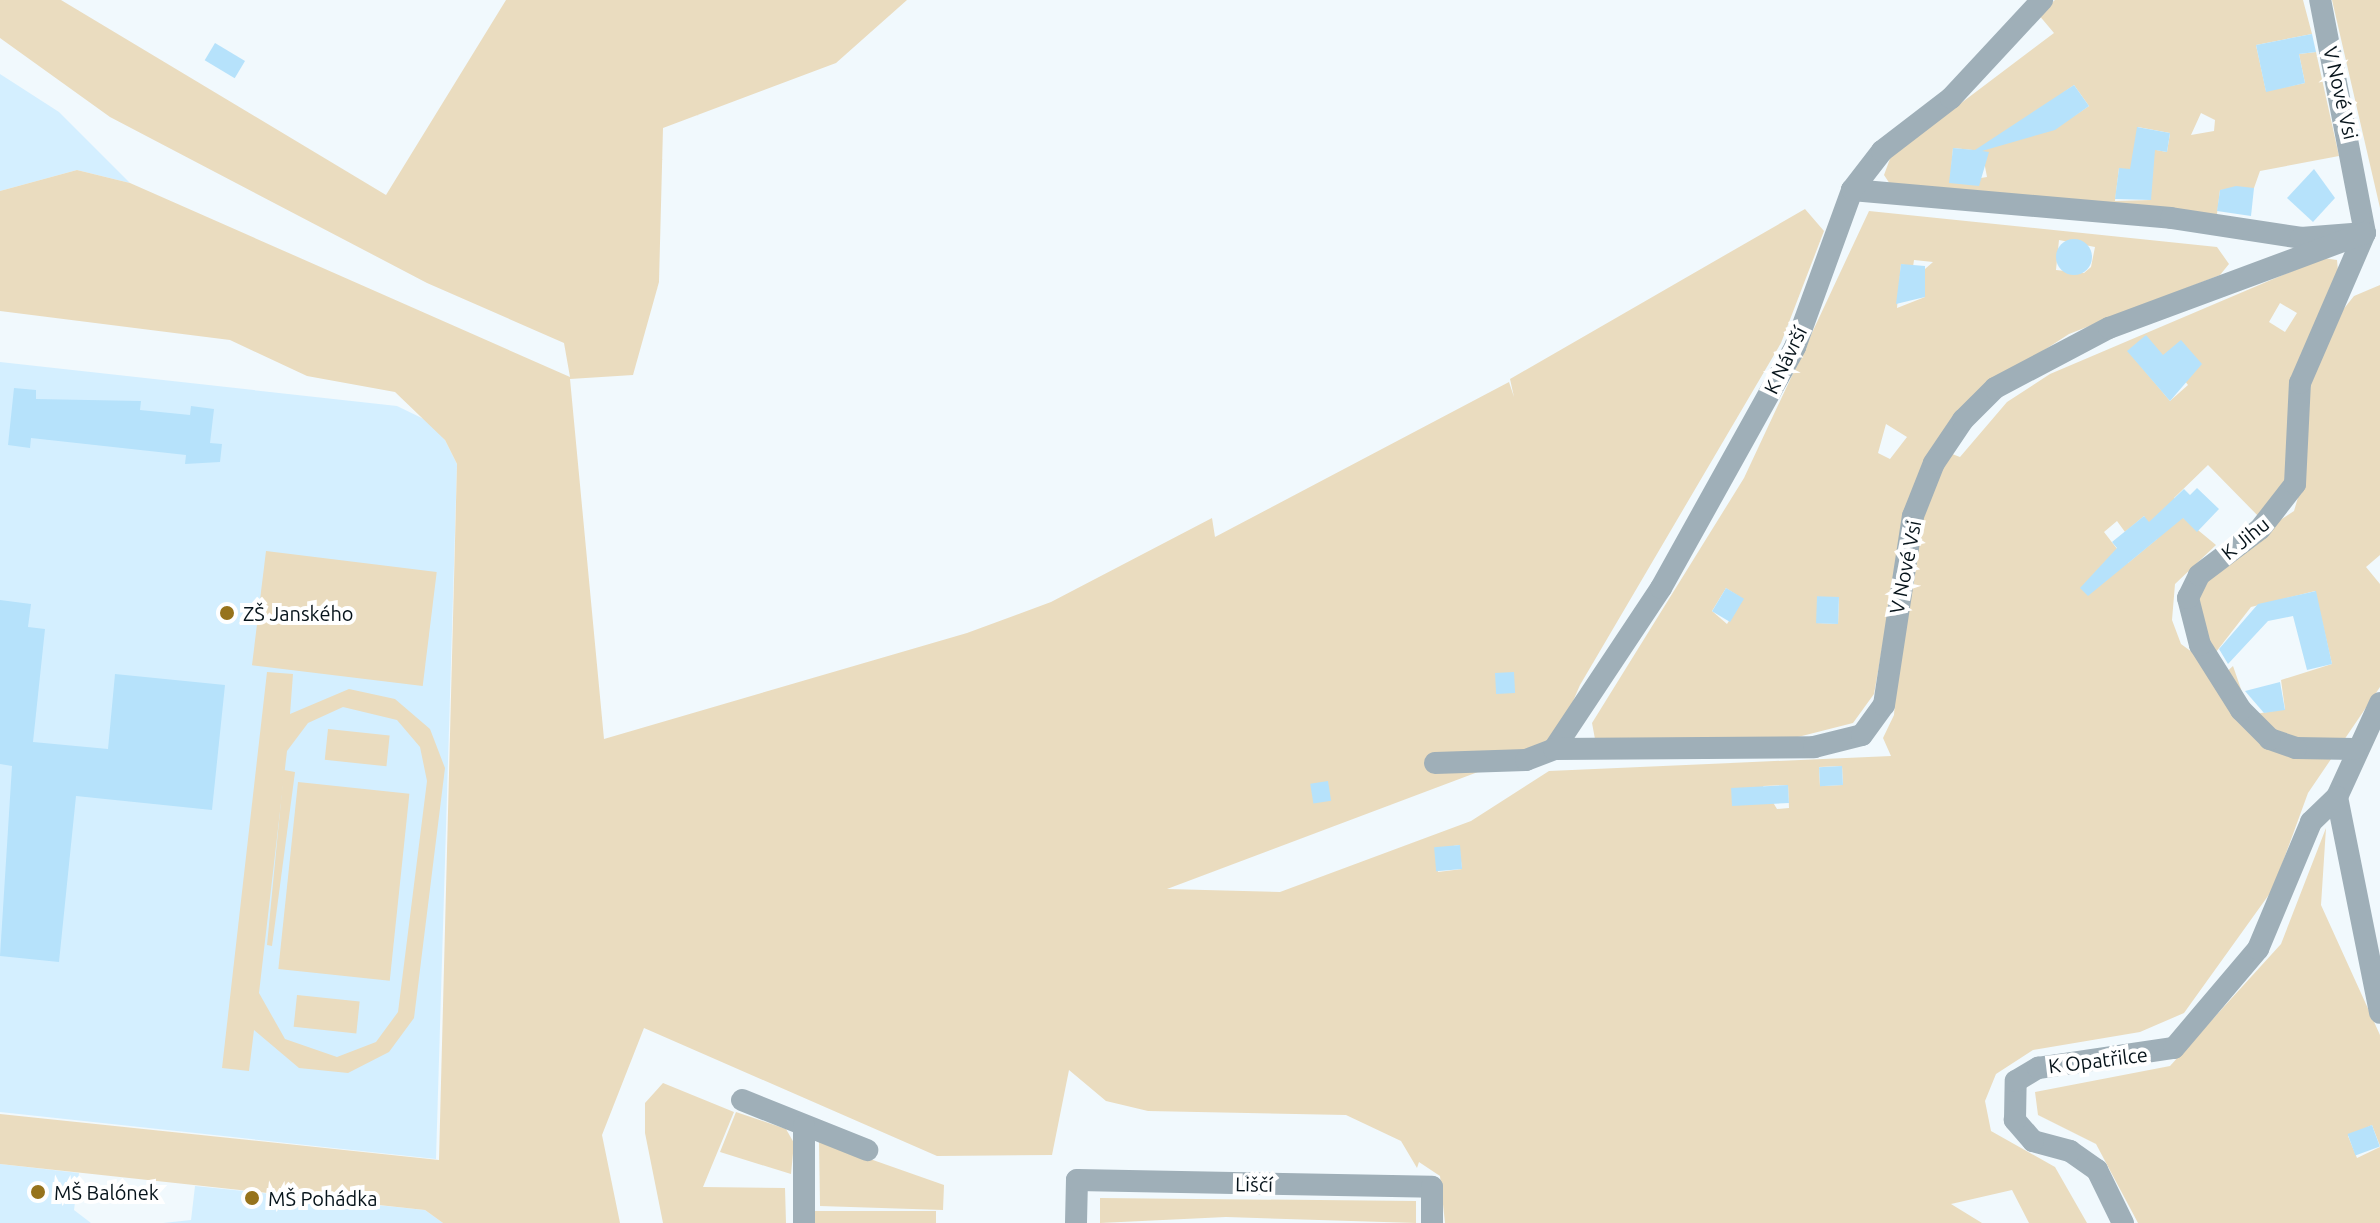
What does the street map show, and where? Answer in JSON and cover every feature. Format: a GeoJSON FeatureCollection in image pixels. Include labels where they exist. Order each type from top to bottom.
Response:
{"type":"FeatureCollection","features":[{"type":"Feature","properties":{"kind":"street","name":"K Návrší"},"geometry":{"type":"LineString","coordinates":[[1554,749],[1661,588],[1795,347],[1852,190],[1882,151],[1951,98],[2042,0]]}},
{"type":"Feature","properties":{"kind":"street","name":"V Nové Vsi"},"geometry":{"type":"LineString","coordinates":[[1435,763],[1526,760],[1554,749],[1814,747],[1862,735],[1884,705],[1913,516],[1934,463],[1963,420],[1995,388],[2109,328],[2365,233],[2320,0]]}},
{"type":"Feature","properties":{"kind":"street"},"geometry":{"type":"LineString","coordinates":[[1852,190],[2171,218],[2301,238],[2365,233]]}},
{"type":"Feature","properties":{"kind":"street","name":"K Jihu"},"geometry":{"type":"LineString","coordinates":[[2354,749],[2296,748],[2270,739],[2241,710],[2200,645],[2188,598],[2199,575],[2270,519],[2295,484],[2300,383],[2365,233]]}},
{"type":"Feature","properties":{"kind":"street"},"geometry":{"type":"LineString","coordinates":[[2380,703],[2354,749],[2337,797],[2380,1013]]}},
{"type":"Feature","properties":{"kind":"street","name":"K Opatřilce"},"geometry":{"type":"LineString","coordinates":[[2123,1223],[2097,1170],[2070,1151],[2033,1141],[2015,1120],[2016,1081],[2050,1066],[2174,1048],[2258,949],[2311,822],[2337,797]]}},
{"type":"Feature","properties":{"kind":"street"},"geometry":{"type":"LineString","coordinates":[[742,1100],[867,1150]]}},
{"type":"Feature","properties":{"kind":"street"},"geometry":{"type":"LineString","coordinates":[[804,1126],[804,1223]]}},
{"type":"Feature","properties":{"kind":"street","name":"Liščí"},"geometry":{"type":"LineString","coordinates":[[1076,1223],[1077,1180],[1432,1187],[1432,1223]]}},
{"type":"Feature","properties":{"kind":"shaded area"},"geometry":{"type":"Polygon","coordinates":[[[0,0],[61,0],[386,195],[506,0],[907,0],[836,63],[663,128],[659,282],[633,375],[570,379],[604,739],[967,633],[1051,602],[1212,518],[1215,537],[1509,382],[1514,397],[1510,379],[1805,209],[1824,231],[1781,343],[1580,685],[1555,743],[1167,889],[1280,892],[1471,821],[1549,771],[1891,756],[1883,738],[1894,715],[1904,573],[1947,452],[1960,457],[2007,402],[2050,374],[2323,258],[2337,260],[2338,271],[2289,386],[2291,476],[2262,520],[2208,465],[2174,498],[2181,516],[2216,545],[2175,584],[2172,620],[2181,644],[2223,675],[2233,666],[2250,715],[2285,709],[2281,680],[2332,664],[2315,591],[2251,607],[2216,652],[2185,608],[2223,557],[2294,511],[2304,477],[2303,397],[2338,316],[2354,296],[2380,285],[2380,555],[2366,567],[2380,584],[2380,687],[2308,793],[2273,889],[2184,1013],[2140,1032],[2033,1050],[1996,1074],[1985,1101],[1991,1131],[2055,1167],[2087,1223],[2029,1223],[2012,1190],[1951,1204],[1982,1223],[1445,1223],[1440,1176],[1419,1162],[1417,1168],[1401,1141],[1346,1115],[1148,1111],[1106,1101],[1069,1070],[1052,1155],[937,1156],[644,1028],[602,1135],[620,1223],[443,1223],[425,1210],[0,1164],[0,1114],[439,1160],[457,464],[445,440],[395,392],[307,376],[230,340],[0,311],[0,191],[77,170],[130,183],[570,377],[564,343],[427,283],[110,117],[0,38],[0,0]],[[2280,303],[2269,322],[2285,332],[2297,313],[2280,303]],[[2128,351],[2170,401],[2188,385],[2174,367],[2128,351]],[[2144,516],[2125,532],[2117,521],[2104,532],[2128,563],[2157,539],[2144,516]],[[1842,766],[1819,767],[1820,786],[1843,785],[1842,766]],[[1788,785],[1763,786],[1777,809],[1789,808],[1788,785]],[[1459,845],[1435,849],[1438,872],[1462,869],[1459,845]]]}},
{"type":"Feature","properties":{"kind":"shaded area"},"geometry":{"type":"Polygon","coordinates":[[[2055,0],[2303,0],[2312,34],[2256,45],[2266,91],[2305,83],[2299,54],[2316,52],[2339,156],[2260,171],[2254,188],[2220,190],[2216,222],[1890,184],[1884,175],[1891,156],[2054,33],[2038,14],[2055,0]],[[2074,85],[2060,95],[2071,118],[2089,106],[2074,85]],[[2201,113],[2191,135],[2214,131],[2215,120],[2201,113]],[[2138,127],[2135,146],[2167,152],[2170,133],[2138,127]],[[1953,148],[1950,183],[1987,177],[1982,151],[1953,148]],[[2119,168],[2115,201],[2151,200],[2119,168]]]}},
{"type":"Feature","properties":{"kind":"shaded area"},"geometry":{"type":"Polygon","coordinates":[[[2332,0],[2380,0],[2380,208],[2332,0]]]}},
{"type":"Feature","properties":{"kind":"shaded area"},"geometry":{"type":"Polygon","coordinates":[[[0,74],[59,112],[130,183],[77,170],[0,191],[0,74]]]}},
{"type":"Feature","properties":{"kind":"shaded area"},"geometry":{"type":"Polygon","coordinates":[[[1869,211],[2217,247],[2229,264],[2220,275],[2069,334],[1975,395],[1907,507],[1874,694],[1853,723],[1794,738],[1595,739],[1592,723],[1744,478],[1869,211]],[[2059,240],[2056,270],[2084,273],[2091,267],[2095,247],[2059,240]],[[1914,260],[1913,267],[1901,264],[1897,308],[1925,297],[1925,269],[1933,262],[1914,260]],[[1886,424],[1878,453],[1890,459],[1907,437],[1886,424]],[[1726,588],[1712,611],[1727,624],[1743,599],[1726,588]],[[1817,598],[1817,623],[1838,624],[1839,598],[1817,598]]]}},
{"type":"Feature","properties":{"kind":"shaded area","name":"ZŠ Janského"},"geometry":{"type":"Polygon","coordinates":[[[0,362],[397,406],[428,421],[445,440],[457,464],[436,1159],[0,1112],[0,362]]]}},
{"type":"Feature","properties":{"kind":"shaded area"},"geometry":{"type":"Polygon","coordinates":[[[266,551],[437,572],[423,686],[252,665],[266,551]]]}},
{"type":"Feature","properties":{"kind":"shaded area"},"geometry":{"type":"Polygon","coordinates":[[[267,672],[293,674],[290,714],[349,689],[395,699],[430,729],[445,768],[414,1018],[389,1052],[348,1073],[299,1068],[254,1030],[249,1071],[222,1068],[267,672]],[[343,707],[308,723],[287,751],[259,993],[285,1039],[337,1057],[376,1042],[398,1012],[427,781],[420,747],[397,720],[343,707]]]}},
{"type":"Feature","properties":{"kind":"shaded area"},"geometry":{"type":"Polygon","coordinates":[[[328,729],[390,735],[386,766],[325,760],[328,729]]]}},
{"type":"Feature","properties":{"kind":"shaded area"},"geometry":{"type":"Polygon","coordinates":[[[284,770],[295,772],[272,946],[267,945],[284,770]]]}},
{"type":"Feature","properties":{"kind":"shaded area"},"geometry":{"type":"Polygon","coordinates":[[[298,782],[409,794],[390,981],[278,969],[298,782]]]}},
{"type":"Feature","properties":{"kind":"shaded area"},"geometry":{"type":"Polygon","coordinates":[[[2326,828],[2321,905],[2380,1035],[2380,1146],[2372,1125],[2348,1136],[2357,1158],[2380,1147],[2380,1223],[2138,1223],[2096,1144],[2038,1115],[2035,1092],[2170,1066],[2281,944],[2326,828]]]}},
{"type":"Feature","properties":{"kind":"shaded area"},"geometry":{"type":"Polygon","coordinates":[[[297,995],[360,1002],[356,1033],[294,1027],[297,995]]]}},
{"type":"Feature","properties":{"kind":"shaded area"},"geometry":{"type":"Polygon","coordinates":[[[663,1083],[734,1112],[703,1187],[785,1188],[786,1223],[663,1223],[645,1133],[645,1103],[663,1083]]]}},
{"type":"Feature","properties":{"kind":"shaded area"},"geometry":{"type":"Polygon","coordinates":[[[736,1112],[786,1129],[794,1143],[791,1174],[720,1152],[736,1112]]]}},
{"type":"Feature","properties":{"kind":"shaded area"},"geometry":{"type":"Polygon","coordinates":[[[819,1141],[944,1185],[943,1210],[820,1206],[819,1141]]]}},
{"type":"Feature","properties":{"kind":"shaded area","name":"MŠ Balónek"},"geometry":{"type":"Polygon","coordinates":[[[0,1164],[79,1173],[74,1210],[91,1223],[0,1223],[0,1164]]]}},
{"type":"Feature","properties":{"kind":"shaded area","name":"MŠ Pohádka"},"geometry":{"type":"Polygon","coordinates":[[[195,1186],[425,1210],[443,1223],[163,1223],[191,1220],[195,1186]]]}},
{"type":"Feature","properties":{"kind":"shaded area"},"geometry":{"type":"Polygon","coordinates":[[[1100,1198],[1416,1201],[1416,1223],[1226,1217],[1100,1223],[1100,1198]]]}},
{"type":"Feature","properties":{"kind":"shaded area"},"geometry":{"type":"Polygon","coordinates":[[[814,1211],[936,1211],[936,1223],[814,1223],[814,1211]]]}},
{"type":"Feature","properties":{"kind":"building"},"geometry":{"type":"Polygon","coordinates":[[[2312,34],[2316,52],[2299,54],[2305,83],[2266,92],[2256,45],[2312,34]]]}},
{"type":"Feature","properties":{"kind":"building"},"geometry":{"type":"Polygon","coordinates":[[[215,43],[245,61],[235,78],[205,60],[215,43]]]}},
{"type":"Feature","properties":{"kind":"building"},"geometry":{"type":"Polygon","coordinates":[[[2074,85],[2089,106],[2055,130],[1982,151],[1989,152],[1979,186],[1949,183],[1953,148],[1975,150],[2074,85]]]}},
{"type":"Feature","properties":{"kind":"building"},"geometry":{"type":"Polygon","coordinates":[[[2137,127],[2170,133],[2167,152],[2155,150],[2151,200],[2115,199],[2119,168],[2130,169],[2137,127]]]}},
{"type":"Feature","properties":{"kind":"building"},"geometry":{"type":"Polygon","coordinates":[[[2314,169],[2335,198],[2313,222],[2287,198],[2314,169]]]}},
{"type":"Feature","properties":{"kind":"building"},"geometry":{"type":"Polygon","coordinates":[[[2236,186],[2254,188],[2251,216],[2217,211],[2220,190],[2236,186]]]}},
{"type":"Feature","properties":{"kind":"building"},"geometry":{"type":"Polygon","coordinates":[[[2074,239],[2087,244],[2092,257],[2087,270],[2074,275],[2061,270],[2056,257],[2061,244],[2074,239]]]}},
{"type":"Feature","properties":{"kind":"building"},"geometry":{"type":"Polygon","coordinates":[[[1901,264],[1925,266],[1925,297],[1896,304],[1901,264]]]}},
{"type":"Feature","properties":{"kind":"building"},"geometry":{"type":"Polygon","coordinates":[[[2146,335],[2163,355],[2181,340],[2202,364],[2170,401],[2127,351],[2146,335]]]}},
{"type":"Feature","properties":{"kind":"building"},"geometry":{"type":"Polygon","coordinates":[[[14,388],[36,390],[36,399],[141,401],[140,410],[190,415],[191,406],[214,409],[210,443],[222,444],[220,462],[185,464],[186,455],[31,438],[30,448],[8,445],[14,388]]]}},
{"type":"Feature","properties":{"kind":"building"},"geometry":{"type":"Polygon","coordinates":[[[2197,488],[2219,509],[2197,532],[2183,518],[2088,596],[2080,588],[2117,548],[2112,542],[2144,516],[2149,522],[2184,489],[2190,495],[2197,488]]]}},
{"type":"Feature","properties":{"kind":"building"},"geometry":{"type":"Polygon","coordinates":[[[1726,588],[1744,599],[1730,622],[1712,611],[1726,588]]]}},
{"type":"Feature","properties":{"kind":"building"},"geometry":{"type":"Polygon","coordinates":[[[2316,591],[2332,664],[2307,670],[2293,616],[2268,621],[2228,664],[2219,649],[2258,604],[2316,591]]]}},
{"type":"Feature","properties":{"kind":"building"},"geometry":{"type":"Polygon","coordinates":[[[1817,596],[1839,597],[1838,624],[1816,623],[1817,596]]]}},
{"type":"Feature","properties":{"kind":"building"},"geometry":{"type":"Polygon","coordinates":[[[0,600],[31,604],[28,627],[45,629],[33,742],[108,749],[115,674],[225,685],[212,810],[76,796],[59,962],[0,956],[12,766],[0,764],[0,600]]]}},
{"type":"Feature","properties":{"kind":"building"},"geometry":{"type":"Polygon","coordinates":[[[1514,672],[1515,693],[1496,694],[1495,673],[1514,672]]]}},
{"type":"Feature","properties":{"kind":"building"},"geometry":{"type":"Polygon","coordinates":[[[2280,682],[2285,710],[2264,713],[2245,691],[2280,682]]]}},
{"type":"Feature","properties":{"kind":"building"},"geometry":{"type":"Polygon","coordinates":[[[1842,766],[1843,785],[1820,786],[1819,767],[1842,766]]]}},
{"type":"Feature","properties":{"kind":"building"},"geometry":{"type":"Polygon","coordinates":[[[1328,781],[1331,801],[1313,804],[1310,784],[1328,781]]]}},
{"type":"Feature","properties":{"kind":"building"},"geometry":{"type":"Polygon","coordinates":[[[1788,785],[1789,803],[1732,806],[1731,788],[1788,785]]]}},
{"type":"Feature","properties":{"kind":"building"},"geometry":{"type":"Polygon","coordinates":[[[1460,845],[1462,869],[1436,871],[1434,847],[1460,845]]]}},
{"type":"Feature","properties":{"kind":"building"},"geometry":{"type":"Polygon","coordinates":[[[2372,1125],[2380,1147],[2355,1156],[2348,1134],[2372,1125]]]}},
{"type":"Feature","properties":{"kind":"place","name":"ZŠ Janského"},"geometry":{"type":"Point","coordinates":[227,613]}},
{"type":"Feature","properties":{"kind":"place","name":"MŠ Balónek"},"geometry":{"type":"Point","coordinates":[38,1192]}},
{"type":"Feature","properties":{"kind":"place","name":"MŠ Pohádka"},"geometry":{"type":"Point","coordinates":[252,1198]}}]}
